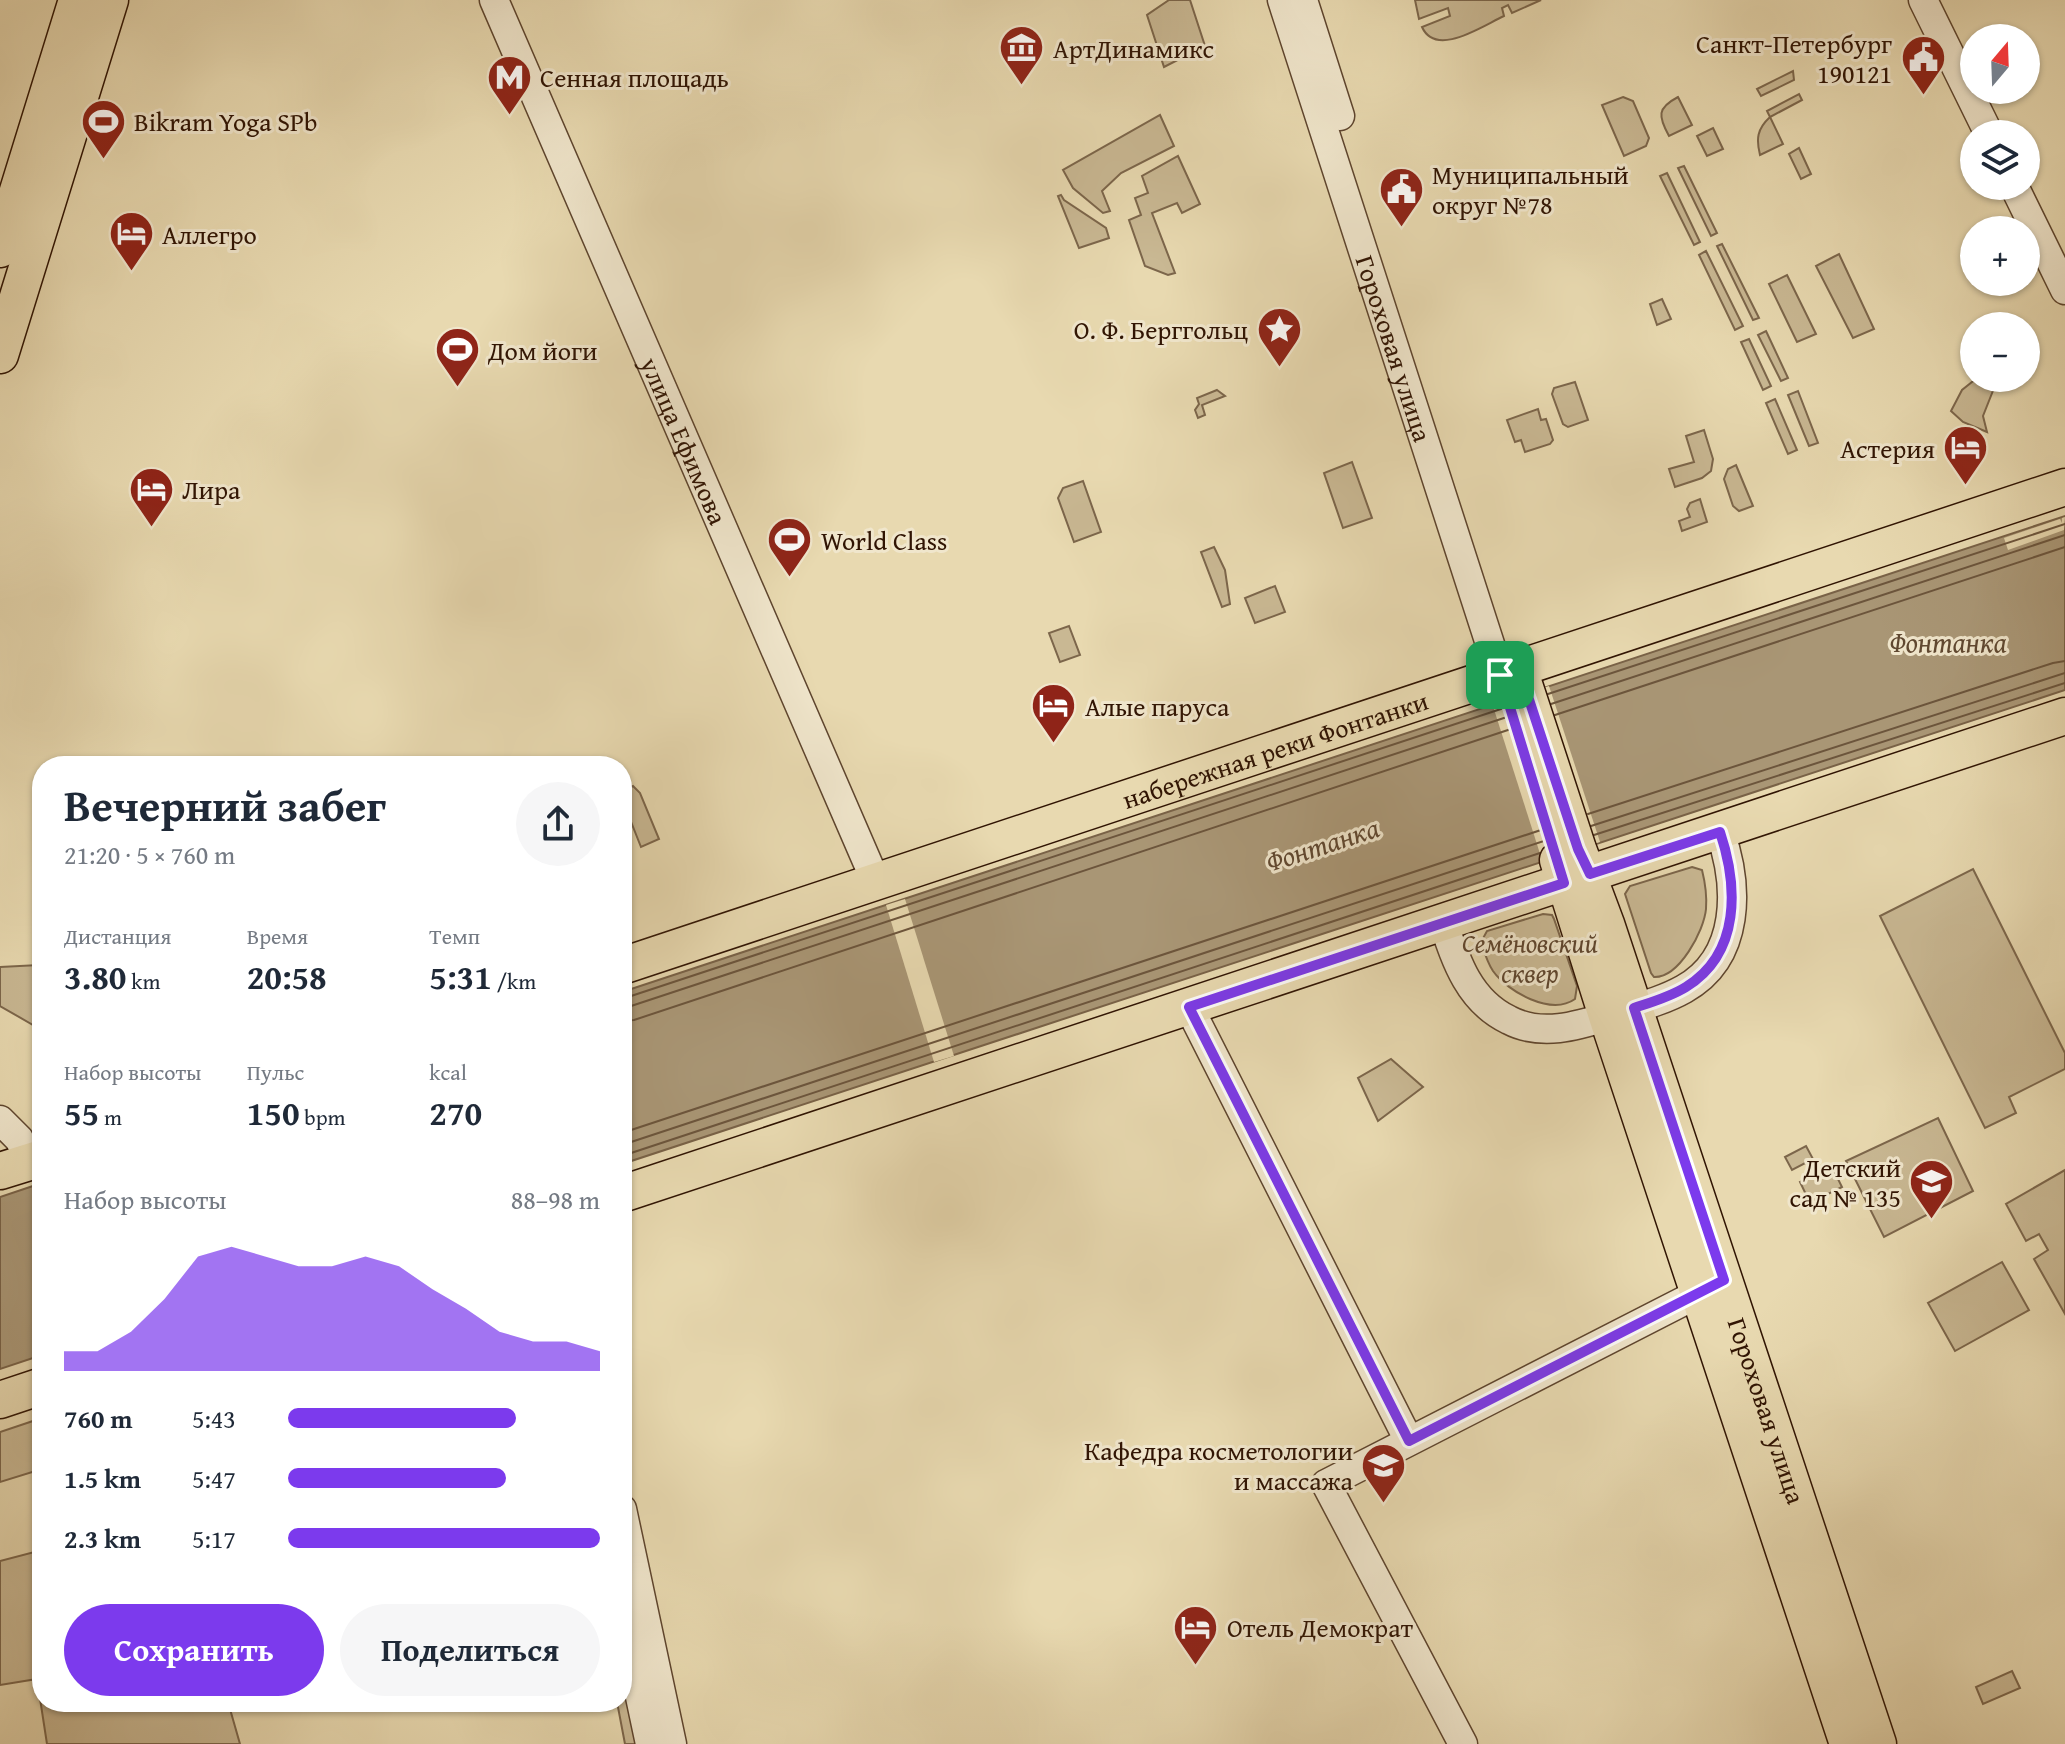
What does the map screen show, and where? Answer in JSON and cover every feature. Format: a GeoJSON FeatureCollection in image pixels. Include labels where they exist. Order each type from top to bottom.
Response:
{"type":"FeatureCollection","features":[{"type":"Feature","properties":{"kind":"main road"},"geometry":{"type":"LineString","coordinates":[[0,249],[84,0]]}},
{"type":"Feature","properties":{"kind":"main road"},"geometry":{"type":"LineString","coordinates":[[0,355],[84,0]]}},
{"type":"Feature","properties":{"kind":"main road","name":"набережная реки Фонтанки"},"geometry":{"type":"LineString","coordinates":[[632,963],[876,882],[1513,684],[2065,487]]}},
{"type":"Feature","properties":{"kind":"main road","name":"Гороховая улица"},"geometry":{"type":"LineString","coordinates":[[1513,684],[1711,1287],[1848,1744]]}},
{"type":"Feature","properties":{"kind":"main road"},"geometry":{"type":"LineString","coordinates":[[632,1191],[1443,922],[1572,865],[1720,832],[2065,716]]}},
{"type":"Feature","properties":{"kind":"main road","name":"Гороховая улица"},"geometry":{"type":"LineString","coordinates":[[1711,1287],[1878,1744]]}},
{"type":"Feature","properties":{"kind":"main road"},"geometry":{"type":"LineString","coordinates":[[0,1400],[32,1389]]}},
{"type":"Feature","properties":{"kind":"street","name":"улица Ефимова"},"geometry":{"type":"LineString","coordinates":[[494,0],[876,882]]}},
{"type":"Feature","properties":{"kind":"street","name":"Гороховая улица"},"geometry":{"type":"LineString","coordinates":[[1282,0],[1513,684]]}},
{"type":"Feature","properties":{"kind":"street","name":"Гороховая улица"},"geometry":{"type":"LineString","coordinates":[[1303,0],[1513,684]]}},
{"type":"Feature","properties":{"kind":"street"},"geometry":{"type":"LineString","coordinates":[[1923,0],[1982,120]]}},
{"type":"Feature","properties":{"kind":"street"},"geometry":{"type":"LineString","coordinates":[[2021,200],[2065,290]]}},
{"type":"Feature","properties":{"kind":"street"},"geometry":{"type":"LineString","coordinates":[[1443,922],[1466,981],[1489,1007],[1508,1020],[1528,1027],[1557,1029],[1621,1012],[1686,987],[1706,972],[1719,954],[1727,935],[1733,889],[1727,851],[1720,832]]}},
{"type":"Feature","properties":{"kind":"street"},"geometry":{"type":"LineString","coordinates":[[1189,1007],[1409,1441]]}},
{"type":"Feature","properties":{"kind":"street"},"geometry":{"type":"LineString","coordinates":[[0,1120],[19,1139],[24,1164]]}},
{"type":"Feature","properties":{"kind":"street"},"geometry":{"type":"LineString","coordinates":[[1463,1744],[1326,1484],[1711,1287]]}},
{"type":"Feature","properties":{"kind":"street"},"geometry":{"type":"LineString","coordinates":[[632,1556],[672,1744]]}},
{"type":"Feature","properties":{"kind":"street"},"geometry":{"type":"LineString","coordinates":[[632,1659],[650,1744]]}},
{"type":"Feature","properties":{"kind":"green space"},"geometry":{"type":"Polygon","coordinates":[[[1169,0],[1190,0],[1205,46],[1164,67],[1147,15],[1169,0]]]}},
{"type":"Feature","properties":{"kind":"green space"},"geometry":{"type":"Polygon","coordinates":[[[1415,0],[1541,0],[1512,13],[1508,5],[1502,8],[1504,16],[1472,32],[1438,40],[1429,36],[1422,27],[1450,16],[1448,8],[1419,19],[1415,0]]]}},
{"type":"Feature","properties":{"kind":"green space"},"geometry":{"type":"Polygon","coordinates":[[[1793,71],[1794,80],[1761,96],[1757,89],[1793,71]]]}},
{"type":"Feature","properties":{"kind":"green space"},"geometry":{"type":"Polygon","coordinates":[[[1799,94],[1802,100],[1770,117],[1767,111],[1799,94]]]}},
{"type":"Feature","properties":{"kind":"green space"},"geometry":{"type":"Polygon","coordinates":[[[1623,97],[1633,101],[1649,138],[1646,146],[1624,156],[1602,105],[1623,97]]]}},
{"type":"Feature","properties":{"kind":"green space"},"geometry":{"type":"Polygon","coordinates":[[[1678,97],[1692,125],[1669,136],[1661,118],[1662,113],[1666,105],[1678,97]]]}},
{"type":"Feature","properties":{"kind":"green space"},"geometry":{"type":"Polygon","coordinates":[[[1160,115],[1174,146],[1121,173],[1102,191],[1110,211],[1103,213],[1073,188],[1063,170],[1160,115]]]}},
{"type":"Feature","properties":{"kind":"green space"},"geometry":{"type":"Polygon","coordinates":[[[1770,117],[1783,144],[1760,155],[1759,134],[1770,117]]]}},
{"type":"Feature","properties":{"kind":"green space"},"geometry":{"type":"Polygon","coordinates":[[[1713,128],[1723,149],[1707,156],[1697,136],[1713,128]]]}},
{"type":"Feature","properties":{"kind":"green space"},"geometry":{"type":"Polygon","coordinates":[[[1799,148],[1811,174],[1801,179],[1789,154],[1799,148]]]}},
{"type":"Feature","properties":{"kind":"green space"},"geometry":{"type":"Polygon","coordinates":[[[1178,156],[1200,204],[1182,213],[1177,203],[1152,213],[1175,273],[1168,275],[1145,266],[1129,220],[1141,215],[1135,198],[1148,193],[1142,176],[1178,156]]]}},
{"type":"Feature","properties":{"kind":"green space"},"geometry":{"type":"Polygon","coordinates":[[[1684,166],[1717,233],[1711,236],[1678,168],[1684,166]]]}},
{"type":"Feature","properties":{"kind":"green space"},"geometry":{"type":"Polygon","coordinates":[[[1667,173],[1700,242],[1694,245],[1660,176],[1667,173]]]}},
{"type":"Feature","properties":{"kind":"green space"},"geometry":{"type":"Polygon","coordinates":[[[1061,195],[1106,228],[1109,238],[1079,248],[1058,196],[1061,195]]]}},
{"type":"Feature","properties":{"kind":"green space"},"geometry":{"type":"Polygon","coordinates":[[[1722,244],[1759,318],[1753,320],[1717,246],[1722,244]]]}},
{"type":"Feature","properties":{"kind":"green space"},"geometry":{"type":"Polygon","coordinates":[[[1706,251],[1743,326],[1735,330],[1699,255],[1706,251]]]}},
{"type":"Feature","properties":{"kind":"green space"},"geometry":{"type":"Polygon","coordinates":[[[1839,254],[1874,329],[1853,338],[1816,266],[1839,254]]]}},
{"type":"Feature","properties":{"kind":"green space"},"geometry":{"type":"Polygon","coordinates":[[[1787,275],[1816,334],[1797,342],[1769,284],[1787,275]]]}},
{"type":"Feature","properties":{"kind":"green space"},"geometry":{"type":"Polygon","coordinates":[[[1662,299],[1671,319],[1657,325],[1650,304],[1662,299]]]}},
{"type":"Feature","properties":{"kind":"green space"},"geometry":{"type":"Polygon","coordinates":[[[1766,331],[1788,378],[1781,381],[1758,335],[1766,331]]]}},
{"type":"Feature","properties":{"kind":"green space"},"geometry":{"type":"Polygon","coordinates":[[[1749,339],[1771,386],[1763,390],[1741,342],[1749,339]]]}},
{"type":"Feature","properties":{"kind":"green space"},"geometry":{"type":"Polygon","coordinates":[[[1575,382],[1588,420],[1568,427],[1563,424],[1552,394],[1554,388],[1575,382]]]}},
{"type":"Feature","properties":{"kind":"green space"},"geometry":{"type":"Polygon","coordinates":[[[1217,390],[1225,396],[1202,405],[1205,415],[1198,418],[1195,410],[1199,404],[1197,398],[1217,390]]]}},
{"type":"Feature","properties":{"kind":"green space"},"geometry":{"type":"Polygon","coordinates":[[[1798,391],[1818,443],[1809,446],[1788,395],[1798,391]]]}},
{"type":"Feature","properties":{"kind":"green space"},"geometry":{"type":"Polygon","coordinates":[[[1961,392],[1992,392],[1983,416],[1987,432],[1963,422],[1951,411],[1961,392]]]}},
{"type":"Feature","properties":{"kind":"green space"},"geometry":{"type":"Polygon","coordinates":[[[1775,399],[1797,450],[1788,454],[1766,403],[1775,399]]]}},
{"type":"Feature","properties":{"kind":"green space"},"geometry":{"type":"Polygon","coordinates":[[[1538,409],[1541,420],[1546,419],[1553,440],[1550,444],[1525,452],[1521,440],[1515,442],[1507,420],[1538,409]]]}},
{"type":"Feature","properties":{"kind":"green space"},"geometry":{"type":"Polygon","coordinates":[[[1704,430],[1713,459],[1711,471],[1702,478],[1675,487],[1669,469],[1694,462],[1686,436],[1704,430]]]}},
{"type":"Feature","properties":{"kind":"green space"},"geometry":{"type":"Polygon","coordinates":[[[1352,462],[1372,518],[1343,528],[1324,473],[1352,462]]]}},
{"type":"Feature","properties":{"kind":"green space"},"geometry":{"type":"Polygon","coordinates":[[[1736,465],[1753,506],[1739,511],[1733,506],[1724,479],[1728,469],[1736,465]]]}},
{"type":"Feature","properties":{"kind":"green space"},"geometry":{"type":"Polygon","coordinates":[[[1083,481],[1101,532],[1074,542],[1058,498],[1063,488],[1083,481]]]}},
{"type":"Feature","properties":{"kind":"green space"},"geometry":{"type":"Polygon","coordinates":[[[1700,499],[1707,522],[1682,531],[1679,521],[1690,517],[1687,509],[1690,503],[1700,499]]]}},
{"type":"Feature","properties":{"kind":"green space"},"geometry":{"type":"Polygon","coordinates":[[[1214,547],[1225,570],[1230,604],[1222,607],[1201,552],[1214,547]]]}},
{"type":"Feature","properties":{"kind":"green space"},"geometry":{"type":"Polygon","coordinates":[[[1275,586],[1285,612],[1255,623],[1245,598],[1275,586]]]}},
{"type":"Feature","properties":{"kind":"green space"},"geometry":{"type":"Polygon","coordinates":[[[1069,626],[1080,655],[1060,662],[1049,633],[1069,626]]]}},
{"type":"Feature","properties":{"kind":"green space"},"geometry":{"type":"Polygon","coordinates":[[[632,786],[640,793],[659,839],[641,847],[632,824],[632,786]]]}},
{"type":"Feature","properties":{"kind":"green space","name":"Семёновский сквер"},"geometry":{"type":"Polygon","coordinates":[[[1692,867],[1702,870],[1705,884],[1706,909],[1701,929],[1681,962],[1663,975],[1654,977],[1625,894],[1630,886],[1692,867]]]}},
{"type":"Feature","properties":{"kind":"green space"},"geometry":{"type":"Polygon","coordinates":[[[1973,869],[2065,1053],[2065,1069],[2009,1097],[2016,1113],[1985,1128],[1880,916],[1973,869]]]}},
{"type":"Feature","properties":{"kind":"green space","name":"Семёновский сквер"},"geometry":{"type":"Polygon","coordinates":[[[1543,914],[1552,915],[1554,919],[1577,986],[1575,999],[1565,1004],[1542,1003],[1509,987],[1493,971],[1481,942],[1487,931],[1543,914]]]}},
{"type":"Feature","properties":{"kind":"green space"},"geometry":{"type":"Polygon","coordinates":[[[32,965],[32,1024],[0,1006],[0,967],[32,965]]]}},
{"type":"Feature","properties":{"kind":"green space"},"geometry":{"type":"Polygon","coordinates":[[[1391,1059],[1423,1087],[1378,1121],[1358,1078],[1391,1059]]]}},
{"type":"Feature","properties":{"kind":"green space"},"geometry":{"type":"Polygon","coordinates":[[[1938,1118],[1973,1191],[1884,1237],[1846,1161],[1938,1118]]]}},
{"type":"Feature","properties":{"kind":"green space"},"geometry":{"type":"Polygon","coordinates":[[[1806,1146],[1813,1159],[1792,1170],[1785,1157],[1806,1146]]]}},
{"type":"Feature","properties":{"kind":"green space"},"geometry":{"type":"Polygon","coordinates":[[[1832,1167],[1842,1187],[1810,1203],[1800,1182],[1832,1167]]]}},
{"type":"Feature","properties":{"kind":"green space"},"geometry":{"type":"Polygon","coordinates":[[[2065,1170],[2065,1314],[2034,1259],[2048,1250],[2039,1234],[2026,1241],[2006,1204],[2065,1170]]]}},
{"type":"Feature","properties":{"kind":"green space"},"geometry":{"type":"Polygon","coordinates":[[[2002,1262],[2029,1310],[1955,1351],[1928,1303],[2002,1262]]]}},
{"type":"Feature","properties":{"kind":"green space"},"geometry":{"type":"Polygon","coordinates":[[[32,1421],[32,1472],[0,1482],[0,1432],[32,1421]]]}},
{"type":"Feature","properties":{"kind":"green space"},"geometry":{"type":"Polygon","coordinates":[[[32,1553],[32,1680],[0,1685],[0,1561],[32,1553]]]}},
{"type":"Feature","properties":{"kind":"green space"},"geometry":{"type":"Polygon","coordinates":[[[2012,1671],[2020,1688],[1983,1704],[1976,1687],[2012,1671]]]}},
{"type":"Feature","properties":{"kind":"green space"},"geometry":{"type":"Polygon","coordinates":[[[42,1712],[231,1712],[240,1744],[47,1744],[42,1712]]]}},
{"type":"Feature","properties":{"kind":"green space"},"geometry":{"type":"Polygon","coordinates":[[[619,1712],[630,1712],[637,1744],[625,1744],[619,1712]]]}},
{"type":"Feature","properties":{"kind":"water","name":"Фонтанка"},"geometry":{"type":"Polygon","coordinates":[[[2065,516],[2065,690],[632,1161],[632,989],[2065,516]]]}},
{"type":"Feature","properties":{"kind":"water"},"geometry":{"type":"Polygon","coordinates":[[[32,1186],[32,1358],[0,1369],[0,1197],[32,1186]]]}},
{"type":"Feature","properties":{"kind":"pier"},"geometry":{"type":"Polygon","coordinates":[[[2065,517],[2064,530],[2008,550],[2004,538],[2060,519],[2062,523],[2065,517]]]}},
{"type":"Feature","properties":{"kind":"pier"},"geometry":{"type":"Polygon","coordinates":[[[1549,686],[1600,842],[1542,860],[1492,703],[1549,686]]]}},
{"type":"Feature","properties":{"kind":"pier"},"geometry":{"type":"Polygon","coordinates":[[[905,899],[954,1056],[934,1062],[886,905],[905,899]]]}},
{"type":"Feature","properties":{"kind":"place","name":"АртДинамикс"},"geometry":{"type":"Point","coordinates":[1022,87]}},
{"type":"Feature","properties":{"kind":"place","name":"Санкт-Петербург 190121"},"geometry":{"type":"Point","coordinates":[1923,97]}},
{"type":"Feature","properties":{"kind":"place","name":"Сенная площадь"},"geometry":{"type":"Point","coordinates":[509,116]}},
{"type":"Feature","properties":{"kind":"place","name":"Bikram Yoga SPb"},"geometry":{"type":"Point","coordinates":[103,160]}},
{"type":"Feature","properties":{"kind":"place","name":"Муниципальный округ №78"},"geometry":{"type":"Point","coordinates":[1401,228]}},
{"type":"Feature","properties":{"kind":"place","name":"Аллегро"},"geometry":{"type":"Point","coordinates":[131,273]}},
{"type":"Feature","properties":{"kind":"place","name":"О. Ф. Берггольц"},"geometry":{"type":"Point","coordinates":[1279,368]}},
{"type":"Feature","properties":{"kind":"place","name":"Дом йоги"},"geometry":{"type":"Point","coordinates":[457,389]}},
{"type":"Feature","properties":{"kind":"place","name":"Астерия"},"geometry":{"type":"Point","coordinates":[1966,487]}},
{"type":"Feature","properties":{"kind":"place","name":"Лира"},"geometry":{"type":"Point","coordinates":[151,528]}},
{"type":"Feature","properties":{"kind":"place","name":"World Class"},"geometry":{"type":"Point","coordinates":[790,579]}},
{"type":"Feature","properties":{"kind":"place","name":"Алые паруса"},"geometry":{"type":"Point","coordinates":[1054,745]}},
{"type":"Feature","properties":{"kind":"place","name":"Детский сад № 135"},"geometry":{"type":"Point","coordinates":[1932,1221]}},
{"type":"Feature","properties":{"kind":"place","name":"Кафедра косметологии и массажа"},"geometry":{"type":"Point","coordinates":[1384,1504]}},
{"type":"Feature","properties":{"kind":"place","name":"Отель Демократ"},"geometry":{"type":"Point","coordinates":[1196,1666]}},
{"type":"Feature","properties":{"kind":"route"},"geometry":{"type":"LineString","coordinates":[[1519,669],[1578,849],[1590,874],[1720,832],[1727,851],[1733,889],[1727,935],[1719,954],[1706,972],[1686,987],[1634,1008],[1724,1280],[1409,1441],[1189,1007],[1564,883],[1500,675],[1519,669]]}}]}
